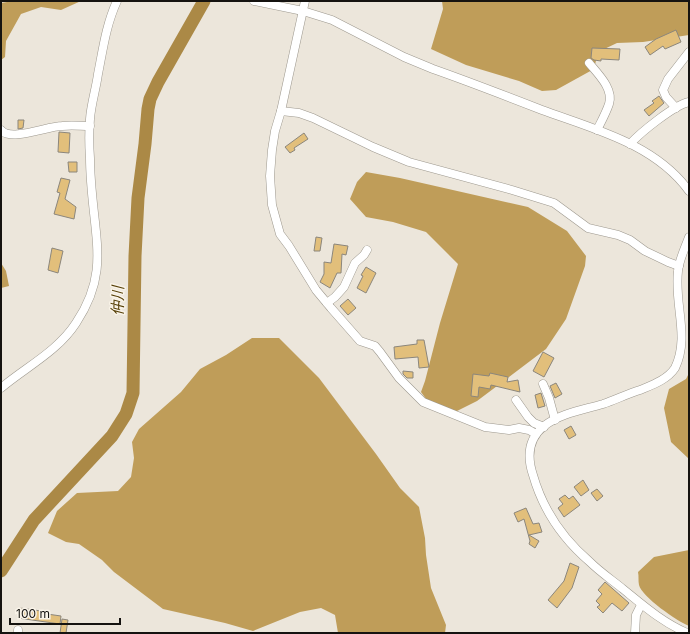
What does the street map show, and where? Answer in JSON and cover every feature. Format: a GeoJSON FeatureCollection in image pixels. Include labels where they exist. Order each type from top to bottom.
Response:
{"type":"FeatureCollection","features":[{"type":"Feature","properties":{"kind":"street"},"geometry":{"type":"LineString","coordinates":[[1,388],[52,349],[67,334],[83,312],[95,283],[98,256],[90,158],[90,119],[104,38],[109,20],[117,1]]}},
{"type":"Feature","properties":{"kind":"street"},"geometry":{"type":"LineString","coordinates":[[254,1],[303,11],[342,24],[381,46],[434,69],[597,130],[630,144],[646,152],[670,170],[689,191]]}},
{"type":"Feature","properties":{"kind":"street"},"geometry":{"type":"LineString","coordinates":[[305,1],[281,111],[275,130],[272,150],[270,176],[272,205],[280,234],[316,290],[327,303],[360,341],[375,346],[399,378],[423,402],[484,427],[509,430],[519,428],[529,430],[536,434]]}},
{"type":"Feature","properties":{"kind":"street"},"geometry":{"type":"LineString","coordinates":[[676,108],[666,97],[663,90],[668,79],[689,52]]}},
{"type":"Feature","properties":{"kind":"street"},"geometry":{"type":"LineString","coordinates":[[589,63],[609,90],[609,105],[597,130]]}},
{"type":"Feature","properties":{"kind":"street"},"geometry":{"type":"LineString","coordinates":[[630,144],[676,108],[689,102]]}},
{"type":"Feature","properties":{"kind":"street"},"geometry":{"type":"LineString","coordinates":[[281,111],[313,118],[373,147],[409,162],[554,203],[588,228],[618,235],[630,240],[645,251],[679,266]]}},
{"type":"Feature","properties":{"kind":"street"},"geometry":{"type":"LineString","coordinates":[[1,130],[5,134],[17,135],[60,126],[90,126]]}},
{"type":"Feature","properties":{"kind":"street"},"geometry":{"type":"LineString","coordinates":[[687,633],[662,620],[572,546],[558,529],[546,509],[536,486],[529,462],[530,449],[536,434],[555,420],[571,412],[603,403],[656,383],[668,376],[674,370],[678,364],[684,347],[686,332],[678,290],[678,272],[689,237]]}},
{"type":"Feature","properties":{"kind":"street"},"geometry":{"type":"LineString","coordinates":[[327,303],[344,287],[355,263],[364,255],[366,250]]}},
{"type":"Feature","properties":{"kind":"street"},"geometry":{"type":"LineString","coordinates":[[543,384],[549,398],[555,420]]}},
{"type":"Feature","properties":{"kind":"street"},"geometry":{"type":"LineString","coordinates":[[516,400],[528,417],[544,427]]}},
{"type":"Feature","properties":{"kind":"street"},"geometry":{"type":"LineString","coordinates":[[635,633],[636,615],[641,604]]}},
{"type":"Feature","properties":{"kind":"shaded area"},"geometry":{"type":"Polygon","coordinates":[[[13,1],[81,1],[61,10],[41,7],[21,14],[6,41],[5,57],[1,60],[1,3],[13,1]]]}},
{"type":"Feature","properties":{"kind":"shaded area"},"geometry":{"type":"Polygon","coordinates":[[[442,1],[689,1],[689,35],[643,42],[617,43],[598,52],[594,69],[556,90],[542,91],[519,81],[466,65],[431,49],[443,9],[442,1]]]}},
{"type":"Feature","properties":{"kind":"shaded area"},"geometry":{"type":"Polygon","coordinates":[[[366,172],[400,178],[528,207],[567,231],[586,256],[585,266],[566,319],[546,349],[477,401],[451,414],[429,403],[421,392],[458,264],[426,232],[393,222],[366,217],[350,199],[357,182],[366,172]]]}},
{"type":"Feature","properties":{"kind":"shaded area"},"geometry":{"type":"Polygon","coordinates":[[[1,263],[6,271],[9,286],[1,288],[1,263]]]}},
{"type":"Feature","properties":{"kind":"shaded area"},"geometry":{"type":"Polygon","coordinates":[[[252,338],[279,338],[319,378],[400,488],[419,507],[425,538],[431,588],[446,625],[445,633],[338,633],[335,615],[321,608],[300,612],[253,631],[163,609],[114,572],[102,560],[79,544],[66,542],[48,533],[57,511],[77,493],[118,491],[131,477],[134,458],[132,442],[139,429],[181,392],[200,369],[226,355],[252,338]]]}},
{"type":"Feature","properties":{"kind":"shaded area"},"geometry":{"type":"Polygon","coordinates":[[[689,373],[689,459],[671,442],[664,408],[669,389],[686,379],[689,373]]]}},
{"type":"Feature","properties":{"kind":"shaded area"},"geometry":{"type":"Polygon","coordinates":[[[689,550],[689,626],[669,614],[646,596],[639,585],[638,572],[654,557],[689,550]]]}},
{"type":"Feature","properties":{"kind":"building"},"geometry":{"type":"Polygon","coordinates":[[[676,30],[681,42],[665,49],[663,46],[650,55],[645,47],[656,39],[676,30]]]}},
{"type":"Feature","properties":{"kind":"building"},"geometry":{"type":"Polygon","coordinates":[[[592,48],[620,49],[619,60],[594,60],[591,58],[592,48]]]}},
{"type":"Feature","properties":{"kind":"building"},"geometry":{"type":"Polygon","coordinates":[[[659,96],[664,103],[649,116],[644,110],[654,103],[652,101],[659,96]]]}},
{"type":"Feature","properties":{"kind":"building"},"geometry":{"type":"Polygon","coordinates":[[[18,120],[24,120],[23,128],[18,129],[18,120]]]}},
{"type":"Feature","properties":{"kind":"building"},"geometry":{"type":"Polygon","coordinates":[[[59,132],[70,133],[69,153],[58,152],[59,132]]]}},
{"type":"Feature","properties":{"kind":"building"},"geometry":{"type":"Polygon","coordinates":[[[304,133],[308,139],[294,148],[295,150],[290,153],[285,147],[304,133]]]}},
{"type":"Feature","properties":{"kind":"building"},"geometry":{"type":"Polygon","coordinates":[[[68,162],[77,162],[77,172],[69,172],[68,162]]]}},
{"type":"Feature","properties":{"kind":"building"},"geometry":{"type":"Polygon","coordinates":[[[61,178],[70,180],[65,199],[76,207],[74,219],[54,214],[60,193],[57,192],[61,178]]]}},
{"type":"Feature","properties":{"kind":"building"},"geometry":{"type":"Polygon","coordinates":[[[316,237],[322,238],[320,251],[314,251],[316,237]]]}},
{"type":"Feature","properties":{"kind":"building"},"geometry":{"type":"Polygon","coordinates":[[[334,244],[348,246],[346,255],[342,254],[341,273],[337,273],[330,288],[320,282],[324,274],[324,262],[331,263],[334,244]]]}},
{"type":"Feature","properties":{"kind":"building"},"geometry":{"type":"Polygon","coordinates":[[[52,248],[63,251],[58,273],[48,270],[52,248]]]}},
{"type":"Feature","properties":{"kind":"building"},"geometry":{"type":"Polygon","coordinates":[[[366,267],[376,273],[366,293],[357,288],[363,276],[361,275],[366,267]]]}},
{"type":"Feature","properties":{"kind":"building"},"geometry":{"type":"Polygon","coordinates":[[[348,299],[356,308],[348,315],[340,306],[348,299]]]}},
{"type":"Feature","properties":{"kind":"building"},"geometry":{"type":"Polygon","coordinates":[[[417,340],[424,340],[429,367],[419,368],[418,357],[395,359],[394,347],[417,344],[417,340]]]}},
{"type":"Feature","properties":{"kind":"building"},"geometry":{"type":"Polygon","coordinates":[[[543,352],[554,358],[544,377],[533,371],[543,352]]]}},
{"type":"Feature","properties":{"kind":"building"},"geometry":{"type":"Polygon","coordinates":[[[403,371],[413,372],[413,378],[407,378],[403,374],[403,371]]]}},
{"type":"Feature","properties":{"kind":"building"},"geometry":{"type":"Polygon","coordinates":[[[490,373],[508,377],[507,382],[518,380],[520,392],[491,385],[490,389],[479,387],[478,397],[471,396],[473,374],[489,376],[490,373]]]}},
{"type":"Feature","properties":{"kind":"building"},"geometry":{"type":"Polygon","coordinates":[[[556,383],[562,394],[555,398],[550,386],[556,383]]]}},
{"type":"Feature","properties":{"kind":"building"},"geometry":{"type":"Polygon","coordinates":[[[541,393],[545,406],[538,408],[535,395],[541,393]]]}},
{"type":"Feature","properties":{"kind":"building"},"geometry":{"type":"Polygon","coordinates":[[[571,426],[576,435],[569,439],[564,430],[571,426]]]}},
{"type":"Feature","properties":{"kind":"building"},"geometry":{"type":"Polygon","coordinates":[[[583,480],[589,490],[581,496],[574,487],[583,480]]]}},
{"type":"Feature","properties":{"kind":"building"},"geometry":{"type":"Polygon","coordinates":[[[597,489],[603,496],[597,501],[591,493],[597,489]]]}},
{"type":"Feature","properties":{"kind":"building"},"geometry":{"type":"Polygon","coordinates":[[[565,495],[569,499],[573,496],[580,505],[564,517],[558,508],[563,504],[559,499],[565,495]]]}},
{"type":"Feature","properties":{"kind":"building"},"geometry":{"type":"Polygon","coordinates":[[[526,508],[533,524],[539,523],[542,532],[529,535],[539,541],[535,548],[529,544],[530,541],[524,519],[518,522],[514,513],[526,508]]]}},
{"type":"Feature","properties":{"kind":"building"},"geometry":{"type":"Polygon","coordinates":[[[570,563],[579,567],[572,588],[557,608],[548,600],[564,581],[570,563]]]}},
{"type":"Feature","properties":{"kind":"building"},"geometry":{"type":"Polygon","coordinates":[[[605,582],[629,603],[622,611],[612,603],[603,613],[597,607],[600,605],[596,601],[602,594],[598,590],[605,582]]]}},
{"type":"Feature","properties":{"kind":"building"},"geometry":{"type":"Polygon","coordinates":[[[20,608],[61,616],[60,624],[18,618],[20,608]]]}},
{"type":"Feature","properties":{"kind":"building"},"geometry":{"type":"Polygon","coordinates":[[[62,619],[68,620],[66,633],[60,633],[62,619]]]}},
{"type":"Feature","properties":{"kind":"waterway","name":"仲川"},"geometry":{"type":"LineString","coordinates":[[1,571],[34,520],[112,436],[126,414],[133,393],[135,256],[138,198],[148,109],[150,99],[158,82],[204,1]]}}]}
